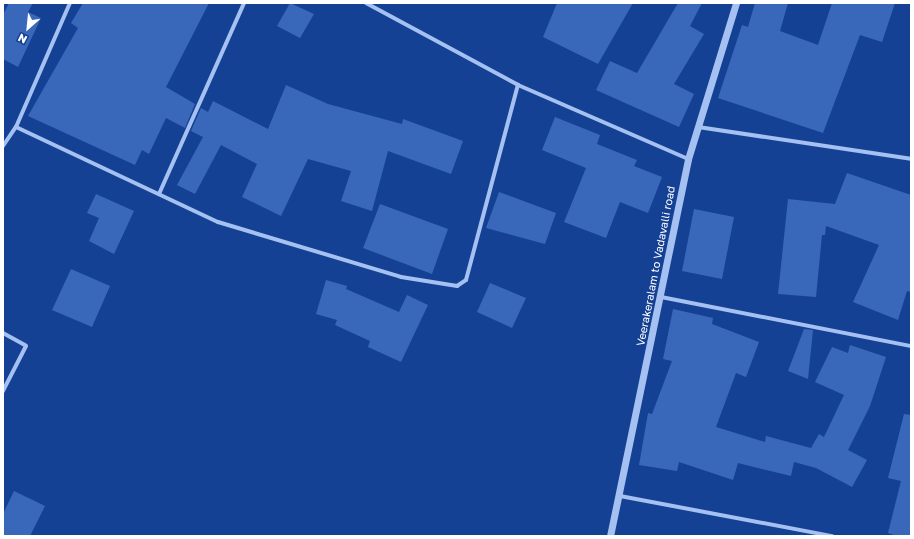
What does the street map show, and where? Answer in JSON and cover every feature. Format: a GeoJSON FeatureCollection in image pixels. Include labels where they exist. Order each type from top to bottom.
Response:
{"type":"FeatureCollection","features":[{"type":"Feature","properties":{"kind":"street"},"geometry":{"type":"LineString","coordinates":[[3,146],[16,127],[70,3]]}},
{"type":"Feature","properties":{"kind":"street"},"geometry":{"type":"LineString","coordinates":[[158,194],[244,3]]}},
{"type":"Feature","properties":{"kind":"street"},"geometry":{"type":"LineString","coordinates":[[366,3],[518,85],[688,159]]}},
{"type":"Feature","properties":{"kind":"street","name":"Veerakeralam to Vadavalli road"},"geometry":{"type":"LineString","coordinates":[[610,536],[620,496],[688,159],[736,3]]}},
{"type":"Feature","properties":{"kind":"street"},"geometry":{"type":"LineString","coordinates":[[16,127],[218,222],[401,278],[457,286],[466,280],[518,85]]}},
{"type":"Feature","properties":{"kind":"street"},"geometry":{"type":"LineString","coordinates":[[698,127],[911,159]]}},
{"type":"Feature","properties":{"kind":"street"},"geometry":{"type":"LineString","coordinates":[[661,297],[911,346]]}},
{"type":"Feature","properties":{"kind":"street"},"geometry":{"type":"LineString","coordinates":[[3,333],[26,346],[3,391]]}},
{"type":"Feature","properties":{"kind":"street"},"geometry":{"type":"LineString","coordinates":[[620,496],[832,536]]}},
{"type":"Feature","properties":{"kind":"building"},"geometry":{"type":"Polygon","coordinates":[[[9,3],[33,3],[28,12],[41,18],[18,67],[3,59],[3,15],[9,3]]]}},
{"type":"Feature","properties":{"kind":"building"},"geometry":{"type":"Polygon","coordinates":[[[83,3],[209,3],[166,87],[195,104],[185,128],[166,118],[149,154],[142,150],[135,165],[28,116],[78,28],[71,23],[83,3]]]}},
{"type":"Feature","properties":{"kind":"building"},"geometry":{"type":"Polygon","coordinates":[[[290,3],[314,14],[300,38],[277,26],[290,3]]]}},
{"type":"Feature","properties":{"kind":"building"},"geometry":{"type":"Polygon","coordinates":[[[557,3],[633,3],[598,64],[543,37],[557,3]]]}},
{"type":"Feature","properties":{"kind":"building"},"geometry":{"type":"Polygon","coordinates":[[[678,3],[702,3],[690,26],[704,34],[674,84],[694,94],[679,127],[596,90],[610,61],[637,73],[678,3]]]}},
{"type":"Feature","properties":{"kind":"building"},"geometry":{"type":"Polygon","coordinates":[[[755,3],[788,3],[780,31],[818,45],[832,3],[895,3],[882,42],[860,35],[823,133],[718,98],[742,25],[748,27],[755,3]]]}},
{"type":"Feature","properties":{"kind":"building"},"geometry":{"type":"Polygon","coordinates":[[[286,85],[328,104],[402,124],[403,119],[463,141],[451,174],[388,151],[372,211],[341,201],[351,171],[308,159],[281,216],[242,197],[257,164],[221,145],[195,194],[177,185],[203,137],[191,131],[201,108],[208,112],[213,101],[268,129],[286,85]]]}},
{"type":"Feature","properties":{"kind":"building"},"geometry":{"type":"Polygon","coordinates":[[[555,117],[600,135],[597,144],[637,160],[634,166],[662,177],[648,213],[620,202],[606,238],[564,222],[586,168],[542,150],[555,117]]]}},
{"type":"Feature","properties":{"kind":"building"},"geometry":{"type":"Polygon","coordinates":[[[847,173],[911,195],[911,292],[907,291],[898,320],[853,302],[879,245],[826,226],[825,235],[822,235],[816,297],[778,294],[788,199],[835,204],[847,173]]]}},
{"type":"Feature","properties":{"kind":"building"},"geometry":{"type":"Polygon","coordinates":[[[499,192],[556,213],[545,244],[486,228],[499,192]]]}},
{"type":"Feature","properties":{"kind":"building"},"geometry":{"type":"Polygon","coordinates":[[[96,194],[134,211],[114,254],[89,241],[99,218],[87,213],[96,194]]]}},
{"type":"Feature","properties":{"kind":"building"},"geometry":{"type":"Polygon","coordinates":[[[380,204],[448,229],[432,274],[363,248],[380,204]]]}},
{"type":"Feature","properties":{"kind":"building"},"geometry":{"type":"Polygon","coordinates":[[[694,209],[734,217],[722,279],[682,271],[694,209]]]}},
{"type":"Feature","properties":{"kind":"building"},"geometry":{"type":"Polygon","coordinates":[[[71,269],[110,286],[92,327],[52,310],[71,269]]]}},
{"type":"Feature","properties":{"kind":"building"},"geometry":{"type":"Polygon","coordinates":[[[326,280],[347,286],[346,289],[399,312],[407,295],[428,305],[401,362],[368,347],[370,341],[335,325],[337,320],[316,314],[326,280]]]}},
{"type":"Feature","properties":{"kind":"building"},"geometry":{"type":"Polygon","coordinates":[[[490,283],[526,298],[512,328],[477,312],[490,283]]]}},
{"type":"Feature","properties":{"kind":"building"},"geometry":{"type":"Polygon","coordinates":[[[673,309],[713,318],[712,324],[759,342],[746,377],[736,373],[716,427],[765,442],[766,436],[811,448],[819,434],[824,437],[844,395],[815,382],[832,347],[848,353],[850,345],[886,357],[870,406],[848,450],[867,460],[852,487],[816,468],[794,462],[791,476],[738,463],[733,480],[679,462],[677,471],[639,465],[648,413],[652,414],[672,361],[663,359],[673,309]]]}},
{"type":"Feature","properties":{"kind":"building"},"geometry":{"type":"Polygon","coordinates":[[[804,329],[813,330],[808,379],[788,371],[804,329]]]}},
{"type":"Feature","properties":{"kind":"building"},"geometry":{"type":"Polygon","coordinates":[[[904,414],[911,415],[911,536],[897,536],[888,533],[901,481],[888,478],[904,414]]]}},
{"type":"Feature","properties":{"kind":"building"},"geometry":{"type":"Polygon","coordinates":[[[14,491],[45,506],[30,536],[3,536],[3,514],[14,491]]]}}]}
